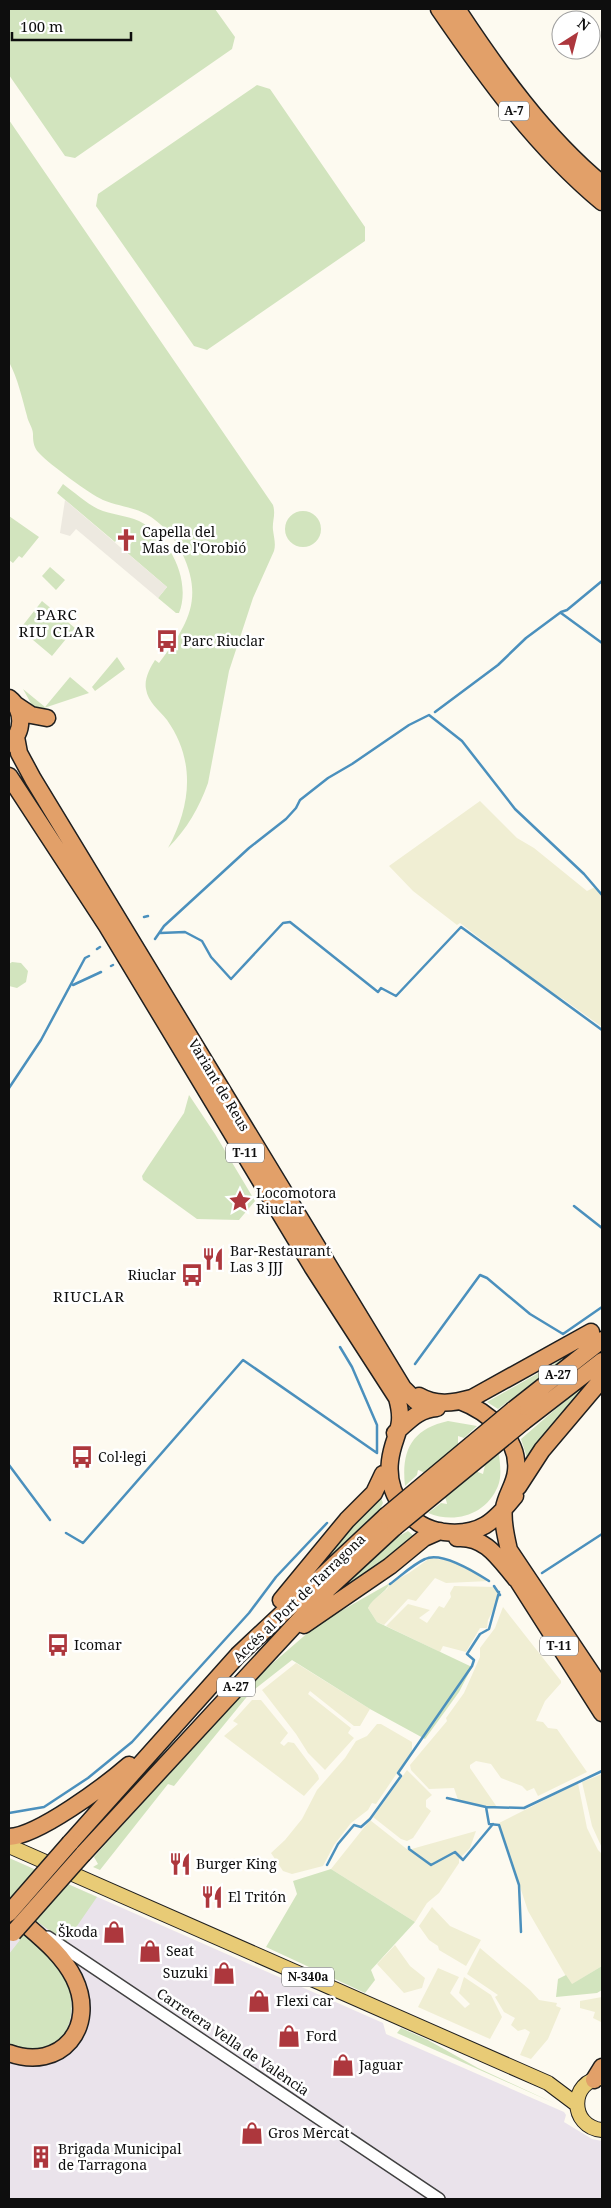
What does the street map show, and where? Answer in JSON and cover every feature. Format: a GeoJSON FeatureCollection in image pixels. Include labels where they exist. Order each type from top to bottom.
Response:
{"type":"FeatureCollection","features":[{"type":"Feature","properties":{"kind":"highway","name":"A-7"},"geometry":{"type":"LineString","coordinates":[[439,9],[473,59],[533,134],[579,183],[602,202]]}},
{"type":"Feature","properties":{"kind":"highway","name":"A-7"},"geometry":{"type":"LineString","coordinates":[[457,9],[485,51],[543,125],[602,184]]}},
{"type":"Feature","properties":{"kind":"highway","name":"T-11"},"geometry":{"type":"LineString","coordinates":[[12,702],[20,714],[15,736]]}},
{"type":"Feature","properties":{"kind":"highway"},"geometry":{"type":"LineString","coordinates":[[12,702],[31,715],[46,718],[15,736]]}},
{"type":"Feature","properties":{"kind":"highway","name":"Variant de Reus"},"geometry":{"type":"LineString","coordinates":[[15,736],[19,753],[33,779],[60,817],[354,1308],[391,1378]]}},
{"type":"Feature","properties":{"kind":"highway","name":"Variant de Reus"},"geometry":{"type":"LineString","coordinates":[[9,776],[107,926],[327,1294],[391,1378],[408,1395],[430,1408]]}},
{"type":"Feature","properties":{"kind":"highway"},"geometry":{"type":"LineString","coordinates":[[157,1008],[154,1013],[178,1055]]}},
{"type":"Feature","properties":{"kind":"highway"},"geometry":{"type":"LineString","coordinates":[[338,1260],[356,1298],[354,1308]]}},
{"type":"Feature","properties":{"kind":"highway"},"geometry":{"type":"LineString","coordinates":[[259,1633],[270,1614],[347,1520],[374,1492],[383,1474],[387,1449],[396,1433],[416,1415],[430,1408],[465,1405],[598,1332]]}},
{"type":"Feature","properties":{"kind":"highway","name":"Accés al Port de Tarragona"},"geometry":{"type":"LineString","coordinates":[[518,1416],[598,1332]]}},
{"type":"Feature","properties":{"kind":"highway","name":"Accés al Port de Tarragona"},"geometry":{"type":"LineString","coordinates":[[10,1938],[77,1849],[191,1708],[259,1633],[518,1416],[602,1360]]}},
{"type":"Feature","properties":{"kind":"highway","name":"T-11"},"geometry":{"type":"LineString","coordinates":[[391,1378],[400,1410],[389,1467],[393,1492],[404,1511],[438,1535],[470,1532],[491,1522],[509,1502]]}},
{"type":"Feature","properties":{"kind":"highway"},"geometry":{"type":"LineString","coordinates":[[391,1378],[427,1401],[465,1405]]}},
{"type":"Feature","properties":{"kind":"highway"},"geometry":{"type":"LineString","coordinates":[[509,1502],[527,1470],[542,1450],[602,1379]]}},
{"type":"Feature","properties":{"kind":"highway","name":"T-11"},"geometry":{"type":"LineString","coordinates":[[465,1405],[490,1417],[508,1438],[517,1470],[509,1502],[508,1524],[510,1538],[518,1561],[602,1689]]}},
{"type":"Feature","properties":{"kind":"highway"},"geometry":{"type":"LineString","coordinates":[[383,1474],[388,1497],[399,1514],[409,1524],[438,1535]]}},
{"type":"Feature","properties":{"kind":"highway","name":"Accés al Port de Tarragona"},"geometry":{"type":"LineString","coordinates":[[11,1914],[77,1849],[274,1646],[391,1522]]}},
{"type":"Feature","properties":{"kind":"highway","name":"T-11"},"geometry":{"type":"LineString","coordinates":[[470,1532],[485,1539],[503,1556],[602,1713]]}},
{"type":"Feature","properties":{"kind":"highway"},"geometry":{"type":"LineString","coordinates":[[274,1646],[390,1566],[424,1538],[438,1535],[465,1537],[485,1544],[494,1551],[516,1579]]}},
{"type":"Feature","properties":{"kind":"highway"},"geometry":{"type":"LineString","coordinates":[[9,1837],[25,1834],[95,1792],[138,1758],[191,1708]]}},
{"type":"Feature","properties":{"kind":"highway"},"geometry":{"type":"LineString","coordinates":[[9,2053],[34,2059],[58,2052],[67,2045],[75,2034],[81,2013],[79,1990],[69,1969],[51,1947],[11,1914]]}},
{"type":"Feature","properties":{"kind":"main road","name":"N-340a"},"geometry":{"type":"LineString","coordinates":[[9,1846],[548,2083],[576,2104]]}},
{"type":"Feature","properties":{"kind":"main road","name":"N-340a"},"geometry":{"type":"LineString","coordinates":[[548,2083],[595,2078]]}},
{"type":"Feature","properties":{"kind":"main road","name":"N-340a"},"geometry":{"type":"LineString","coordinates":[[595,2078],[578,2094],[576,2104],[578,2113],[583,2121],[589,2127],[602,2130]]}},
{"type":"Feature","properties":{"kind":"street","name":"Carretera Vella de València"},"geometry":{"type":"LineString","coordinates":[[11,1914],[126,1988],[439,2199]]}},
{"type":"Feature","properties":{"kind":"shaded area"},"geometry":{"type":"Polygon","coordinates":[[[65,500],[167,587],[158,598],[76,529],[70,536],[60,533],[65,500]]]}},
{"type":"Feature","properties":{"kind":"shaded area"},"geometry":{"type":"Polygon","coordinates":[[[480,801],[517,838],[534,848],[587,891],[595,887],[602,896],[602,1027],[563,999],[552,994],[460,923],[457,925],[413,891],[389,866],[480,801]]]}},
{"type":"Feature","properties":{"kind":"shaded area"},"geometry":{"type":"Polygon","coordinates":[[[430,1558],[452,1561],[470,1568],[489,1581],[446,1583],[435,1578],[416,1601],[408,1599],[384,1625],[377,1622],[368,1608],[372,1601],[387,1589],[390,1583],[409,1573],[430,1558]]]}},
{"type":"Feature","properties":{"kind":"shaded area"},"geometry":{"type":"Polygon","coordinates":[[[454,1586],[495,1587],[501,1595],[488,1620],[487,1628],[480,1628],[466,1652],[443,1646],[440,1652],[386,1626],[408,1604],[430,1610],[419,1618],[427,1623],[439,1606],[444,1608],[451,1597],[450,1593],[454,1586]]]}},
{"type":"Feature","properties":{"kind":"shaded area"},"geometry":{"type":"Polygon","coordinates":[[[503,1607],[561,1681],[545,1701],[536,1721],[543,1722],[548,1728],[557,1729],[587,1772],[538,1796],[534,1788],[527,1791],[522,1786],[501,1778],[491,1764],[476,1761],[470,1765],[470,1768],[497,1807],[486,1808],[458,1800],[454,1788],[429,1789],[411,1770],[410,1765],[447,1721],[446,1718],[464,1693],[480,1657],[480,1648],[495,1628],[503,1607]]]}},
{"type":"Feature","properties":{"kind":"shaded area"},"geometry":{"type":"Polygon","coordinates":[[[296,1663],[370,1709],[360,1726],[354,1726],[310,1691],[308,1694],[351,1728],[348,1733],[354,1738],[325,1770],[308,1753],[296,1734],[262,1690],[296,1663]]]}},
{"type":"Feature","properties":{"kind":"shaded area"},"geometry":{"type":"Polygon","coordinates":[[[252,1700],[261,1700],[288,1733],[280,1743],[284,1746],[288,1742],[294,1743],[318,1775],[319,1779],[304,1796],[224,1736],[238,1724],[233,1721],[252,1700]]]}},
{"type":"Feature","properties":{"kind":"shaded area"},"geometry":{"type":"Polygon","coordinates":[[[377,1724],[381,1724],[412,1742],[412,1751],[376,1804],[372,1803],[368,1810],[351,1823],[334,1845],[323,1866],[292,1874],[283,1871],[271,1853],[285,1840],[302,1819],[317,1790],[345,1758],[356,1741],[367,1736],[377,1724]]]}},
{"type":"Feature","properties":{"kind":"shaded area"},"geometry":{"type":"Polygon","coordinates":[[[407,1770],[432,1795],[426,1800],[426,1807],[431,1811],[413,1838],[407,1841],[401,1839],[373,1817],[407,1770]]]}},
{"type":"Feature","properties":{"kind":"shaded area"},"geometry":{"type":"Polygon","coordinates":[[[602,1774],[602,1848],[592,1826],[582,1782],[602,1774]]]}},
{"type":"Feature","properties":{"kind":"shaded area"},"geometry":{"type":"Polygon","coordinates":[[[578,1783],[587,1828],[602,1854],[602,1966],[571,1985],[528,1911],[499,1823],[578,1783]]]}},
{"type":"Feature","properties":{"kind":"shaded area"},"geometry":{"type":"Polygon","coordinates":[[[370,1820],[408,1850],[476,1831],[470,1848],[459,1859],[459,1863],[439,1893],[427,1903],[415,1922],[331,1869],[370,1820]]]}},
{"type":"Feature","properties":{"kind":"shaded area"},"geometry":{"type":"Polygon","coordinates":[[[9,1858],[383,2023],[386,2034],[564,2112],[566,2115],[564,2122],[592,2139],[602,2141],[602,2199],[9,2199],[9,1858]]]}},
{"type":"Feature","properties":{"kind":"shaded area"},"geometry":{"type":"Polygon","coordinates":[[[432,1907],[450,1926],[481,1940],[466,1966],[439,1950],[438,1946],[429,1940],[419,1926],[432,1907]]]}},
{"type":"Feature","properties":{"kind":"shaded area"},"geometry":{"type":"Polygon","coordinates":[[[395,1945],[410,1966],[425,1978],[422,1988],[404,1993],[377,1964],[395,1945]]]}},
{"type":"Feature","properties":{"kind":"shaded area"},"geometry":{"type":"Polygon","coordinates":[[[480,1948],[530,1990],[539,2000],[557,2003],[556,2006],[561,2008],[548,2039],[531,2059],[520,2055],[530,2032],[525,2029],[518,2031],[511,2025],[515,2018],[504,2012],[495,1997],[498,1995],[467,1974],[480,1948]]]}},
{"type":"Feature","properties":{"kind":"shaded area"},"geometry":{"type":"Polygon","coordinates":[[[438,1968],[459,1977],[450,1993],[465,2008],[470,2004],[459,1993],[464,1977],[491,1995],[502,2017],[490,2039],[418,2007],[438,1968]]]}},
{"type":"Feature","properties":{"kind":"shaded area"},"geometry":{"type":"Polygon","coordinates":[[[602,1997],[601,2022],[593,2018],[595,2012],[580,2008],[580,2001],[602,1997]]]}},
{"type":"Feature","properties":{"kind":"green space"},"geometry":{"type":"Polygon","coordinates":[[[9,9],[215,9],[235,37],[232,49],[75,158],[65,156],[9,75],[9,9]]]}},
{"type":"Feature","properties":{"kind":"green space"},"geometry":{"type":"Polygon","coordinates":[[[257,85],[270,89],[365,227],[365,241],[207,350],[194,346],[96,206],[98,194],[257,85]]]}},
{"type":"Feature","properties":{"kind":"green space"},"geometry":{"type":"Polygon","coordinates":[[[9,120],[274,509],[274,551],[253,598],[229,671],[208,783],[192,818],[168,848],[182,816],[187,784],[186,767],[183,751],[176,736],[167,720],[154,706],[147,694],[146,681],[149,670],[155,660],[159,663],[178,636],[190,611],[192,584],[189,569],[175,541],[157,522],[146,514],[97,497],[51,464],[34,446],[32,429],[9,362],[9,120]]]}},
{"type":"Feature","properties":{"kind":"green space"},"geometry":{"type":"Polygon","coordinates":[[[63,484],[98,509],[139,521],[160,537],[175,560],[180,573],[182,600],[179,613],[176,613],[158,598],[167,587],[125,551],[135,538],[125,530],[115,542],[57,493],[63,484]]]}},
{"type":"Feature","properties":{"kind":"green space"},"geometry":{"type":"Polygon","coordinates":[[[303,511],[315,517],[321,529],[315,541],[303,547],[291,541],[285,529],[291,517],[303,511]]]}},
{"type":"Feature","properties":{"kind":"green space"},"geometry":{"type":"Polygon","coordinates":[[[9,516],[39,537],[22,558],[19,556],[13,563],[9,560],[9,516]]]}},
{"type":"Feature","properties":{"kind":"green space"},"geometry":{"type":"Polygon","coordinates":[[[50,567],[65,580],[56,590],[42,576],[50,567]]]}},
{"type":"Feature","properties":{"kind":"green space"},"geometry":{"type":"Polygon","coordinates":[[[42,601],[75,628],[52,656],[20,629],[42,601]]]}},
{"type":"Feature","properties":{"kind":"green space"},"geometry":{"type":"Polygon","coordinates":[[[117,657],[125,669],[95,691],[92,687],[117,657]]]}},
{"type":"Feature","properties":{"kind":"green space"},"geometry":{"type":"Polygon","coordinates":[[[70,677],[89,693],[44,708],[33,707],[23,689],[45,707],[70,677]]]}},
{"type":"Feature","properties":{"kind":"green space"},"geometry":{"type":"Polygon","coordinates":[[[12,962],[21,963],[28,971],[26,982],[17,988],[9,986],[9,964],[12,962]]]}},
{"type":"Feature","properties":{"kind":"green space"},"geometry":{"type":"Polygon","coordinates":[[[189,1095],[255,1201],[239,1220],[197,1219],[143,1180],[142,1176],[184,1113],[189,1095]]]}},
{"type":"Feature","properties":{"kind":"green space"},"geometry":{"type":"Polygon","coordinates":[[[582,1346],[498,1409],[487,1402],[549,1367],[582,1346]]]}},
{"type":"Feature","properties":{"kind":"green space"},"geometry":{"type":"Polygon","coordinates":[[[602,1369],[527,1458],[521,1439],[602,1369]]]}},
{"type":"Feature","properties":{"kind":"green space"},"geometry":{"type":"Polygon","coordinates":[[[448,1421],[477,1426],[464,1438],[458,1436],[458,1444],[478,1472],[483,1474],[485,1465],[499,1454],[500,1470],[498,1486],[486,1504],[469,1515],[449,1518],[428,1513],[441,1503],[447,1504],[444,1494],[432,1479],[418,1470],[417,1475],[405,1486],[404,1473],[407,1452],[412,1443],[426,1429],[448,1421]]]}},
{"type":"Feature","properties":{"kind":"green space"},"geometry":{"type":"Polygon","coordinates":[[[380,1495],[383,1503],[378,1513],[304,1582],[380,1495]]]}},
{"type":"Feature","properties":{"kind":"green space"},"geometry":{"type":"Polygon","coordinates":[[[408,1531],[415,1537],[389,1559],[323,1603],[389,1542],[408,1531]]]}},
{"type":"Feature","properties":{"kind":"green space"},"geometry":{"type":"Polygon","coordinates":[[[390,1583],[368,1608],[377,1622],[472,1667],[459,1692],[425,1739],[370,1709],[292,1660],[250,1693],[174,1786],[168,1784],[100,1870],[93,1867],[98,1864],[94,1857],[253,1680],[318,1624],[390,1583]]]}},
{"type":"Feature","properties":{"kind":"green space"},"geometry":{"type":"Polygon","coordinates":[[[9,1858],[97,1897],[66,1942],[9,1902],[9,1858]]]}},
{"type":"Feature","properties":{"kind":"green space"},"geometry":{"type":"Polygon","coordinates":[[[331,1869],[415,1922],[371,1970],[375,1980],[365,1993],[266,1947],[297,1894],[293,1881],[331,1869]]]}},
{"type":"Feature","properties":{"kind":"green space"},"geometry":{"type":"Polygon","coordinates":[[[9,1921],[32,1938],[53,1959],[64,1975],[71,1997],[70,2020],[66,2031],[60,2040],[51,2047],[39,2051],[9,2046],[9,1954],[20,1940],[9,1933],[9,1921]]]}},
{"type":"Feature","properties":{"kind":"green space"},"geometry":{"type":"Polygon","coordinates":[[[602,1966],[602,1990],[597,1993],[556,1997],[558,1979],[566,1975],[572,1984],[602,1966]]]}},
{"type":"Feature","properties":{"kind":"green space"},"geometry":{"type":"Polygon","coordinates":[[[401,2028],[426,2039],[478,2068],[556,2104],[397,2033],[401,2028]]]}},
{"type":"Feature","properties":{"kind":"waterway"},"geometry":{"type":"LineString","coordinates":[[435,712],[498,665],[526,638],[561,612],[567,610],[602,581]]}},
{"type":"Feature","properties":{"kind":"waterway"},"geometry":{"type":"LineString","coordinates":[[561,613],[602,643]]}},
{"type":"Feature","properties":{"kind":"waterway"},"geometry":{"type":"LineString","coordinates":[[155,939],[164,926],[249,848],[286,819],[296,808],[300,800],[328,778],[409,725],[429,715],[462,741],[515,809],[584,874],[602,895]]}},
{"type":"Feature","properties":{"kind":"waterway"},"geometry":{"type":"LineString","coordinates":[[144,917],[148,916]]}},
{"type":"Feature","properties":{"kind":"waterway"},"geometry":{"type":"LineString","coordinates":[[160,933],[185,932],[202,941],[211,957],[231,979],[283,923],[290,922],[378,992],[381,988],[396,996],[461,927],[602,1030]]}},
{"type":"Feature","properties":{"kind":"waterway"},"geometry":{"type":"LineString","coordinates":[[9,1088],[41,1040],[85,958],[89,956]]}},
{"type":"Feature","properties":{"kind":"waterway"},"geometry":{"type":"LineString","coordinates":[[73,985],[101,972]]}},
{"type":"Feature","properties":{"kind":"waterway"},"geometry":{"type":"LineString","coordinates":[[574,1206],[602,1228]]}},
{"type":"Feature","properties":{"kind":"waterway"},"geometry":{"type":"LineString","coordinates":[[415,1364],[480,1275],[487,1278],[530,1314],[563,1334],[602,1307]]}},
{"type":"Feature","properties":{"kind":"waterway"},"geometry":{"type":"LineString","coordinates":[[66,1533],[83,1543],[243,1360],[377,1453],[377,1425],[352,1367],[340,1347]]}},
{"type":"Feature","properties":{"kind":"waterway"},"geometry":{"type":"LineString","coordinates":[[9,1465],[50,1520]]}},
{"type":"Feature","properties":{"kind":"waterway"},"geometry":{"type":"LineString","coordinates":[[9,1813],[44,1807],[88,1778],[132,1742],[249,1613],[276,1577],[327,1523]]}},
{"type":"Feature","properties":{"kind":"waterway"},"geometry":{"type":"LineString","coordinates":[[542,1573],[602,1534]]}},
{"type":"Feature","properties":{"kind":"waterway"},"geometry":{"type":"LineString","coordinates":[[390,1584],[416,1564],[432,1557],[449,1560],[489,1581]]}},
{"type":"Feature","properties":{"kind":"waterway"},"geometry":{"type":"LineString","coordinates":[[494,1586],[500,1595]]}},
{"type":"Feature","properties":{"kind":"waterway"},"geometry":{"type":"LineString","coordinates":[[327,1865],[338,1844],[354,1825],[361,1827],[370,1819],[401,1776],[398,1773],[472,1666],[474,1660],[467,1654],[480,1634],[489,1629],[499,1592]]}},
{"type":"Feature","properties":{"kind":"waterway"},"geometry":{"type":"LineString","coordinates":[[447,1798],[486,1807],[524,1808],[602,1771]]}},
{"type":"Feature","properties":{"kind":"waterway"},"geometry":{"type":"LineString","coordinates":[[486,1807],[489,1824],[499,1825],[519,1885],[521,1932]]}},
{"type":"Feature","properties":{"kind":"waterway"},"geometry":{"type":"LineString","coordinates":[[409,1847],[409,1849],[431,1865],[455,1852],[463,1860],[493,1824]]}},
{"type":"Feature","properties":{"kind":"place","name":"Capella del Mas de l'Orobió"},"geometry":{"type":"Point","coordinates":[126,540]}},
{"type":"Feature","properties":{"kind":"place","name":"Parc Riuclar"},"geometry":{"type":"Point","coordinates":[167,641]}},
{"type":"Feature","properties":{"kind":"place","name":"Locomotora Riuclar"},"geometry":{"type":"Point","coordinates":[240,1201]}},
{"type":"Feature","properties":{"kind":"place","name":"Bar-Restaurant Las 3 JJJ"},"geometry":{"type":"Point","coordinates":[213,1259]}},
{"type":"Feature","properties":{"kind":"place","name":"Riuclar"},"geometry":{"type":"Point","coordinates":[192,1275]}},
{"type":"Feature","properties":{"kind":"place","name":"Col·legi"},"geometry":{"type":"Point","coordinates":[82,1457]}},
{"type":"Feature","properties":{"kind":"place","name":"Icomar"},"geometry":{"type":"Point","coordinates":[58,1645]}},
{"type":"Feature","properties":{"kind":"place","name":"Burger King"},"geometry":{"type":"Point","coordinates":[180,1864]}},
{"type":"Feature","properties":{"kind":"place","name":"El Tritón"},"geometry":{"type":"Point","coordinates":[212,1897]}},
{"type":"Feature","properties":{"kind":"place","name":"Škoda"},"geometry":{"type":"Point","coordinates":[114,1932]}},
{"type":"Feature","properties":{"kind":"place","name":"Seat"},"geometry":{"type":"Point","coordinates":[150,1951]}},
{"type":"Feature","properties":{"kind":"place","name":"Suzuki"},"geometry":{"type":"Point","coordinates":[224,1973]}},
{"type":"Feature","properties":{"kind":"place","name":"Flexi car"},"geometry":{"type":"Point","coordinates":[259,2001]}},
{"type":"Feature","properties":{"kind":"place","name":"Ford"},"geometry":{"type":"Point","coordinates":[289,2036]}},
{"type":"Feature","properties":{"kind":"place","name":"Jaguar"},"geometry":{"type":"Point","coordinates":[343,2065]}},
{"type":"Feature","properties":{"kind":"place","name":"Gros Mercat"},"geometry":{"type":"Point","coordinates":[252,2133]}},
{"type":"Feature","properties":{"kind":"place","name":"Brigada Municipal de Tarragona"},"geometry":{"type":"Point","coordinates":[41,2157]}},
{"type":"Feature","properties":{"kind":"district","name":"PARC RIU CLAR"},"geometry":{"type":"Point","coordinates":[57,624]}},
{"type":"Feature","properties":{"kind":"district","name":"RIUCLAR"},"geometry":{"type":"Point","coordinates":[89,1297]}}]}
